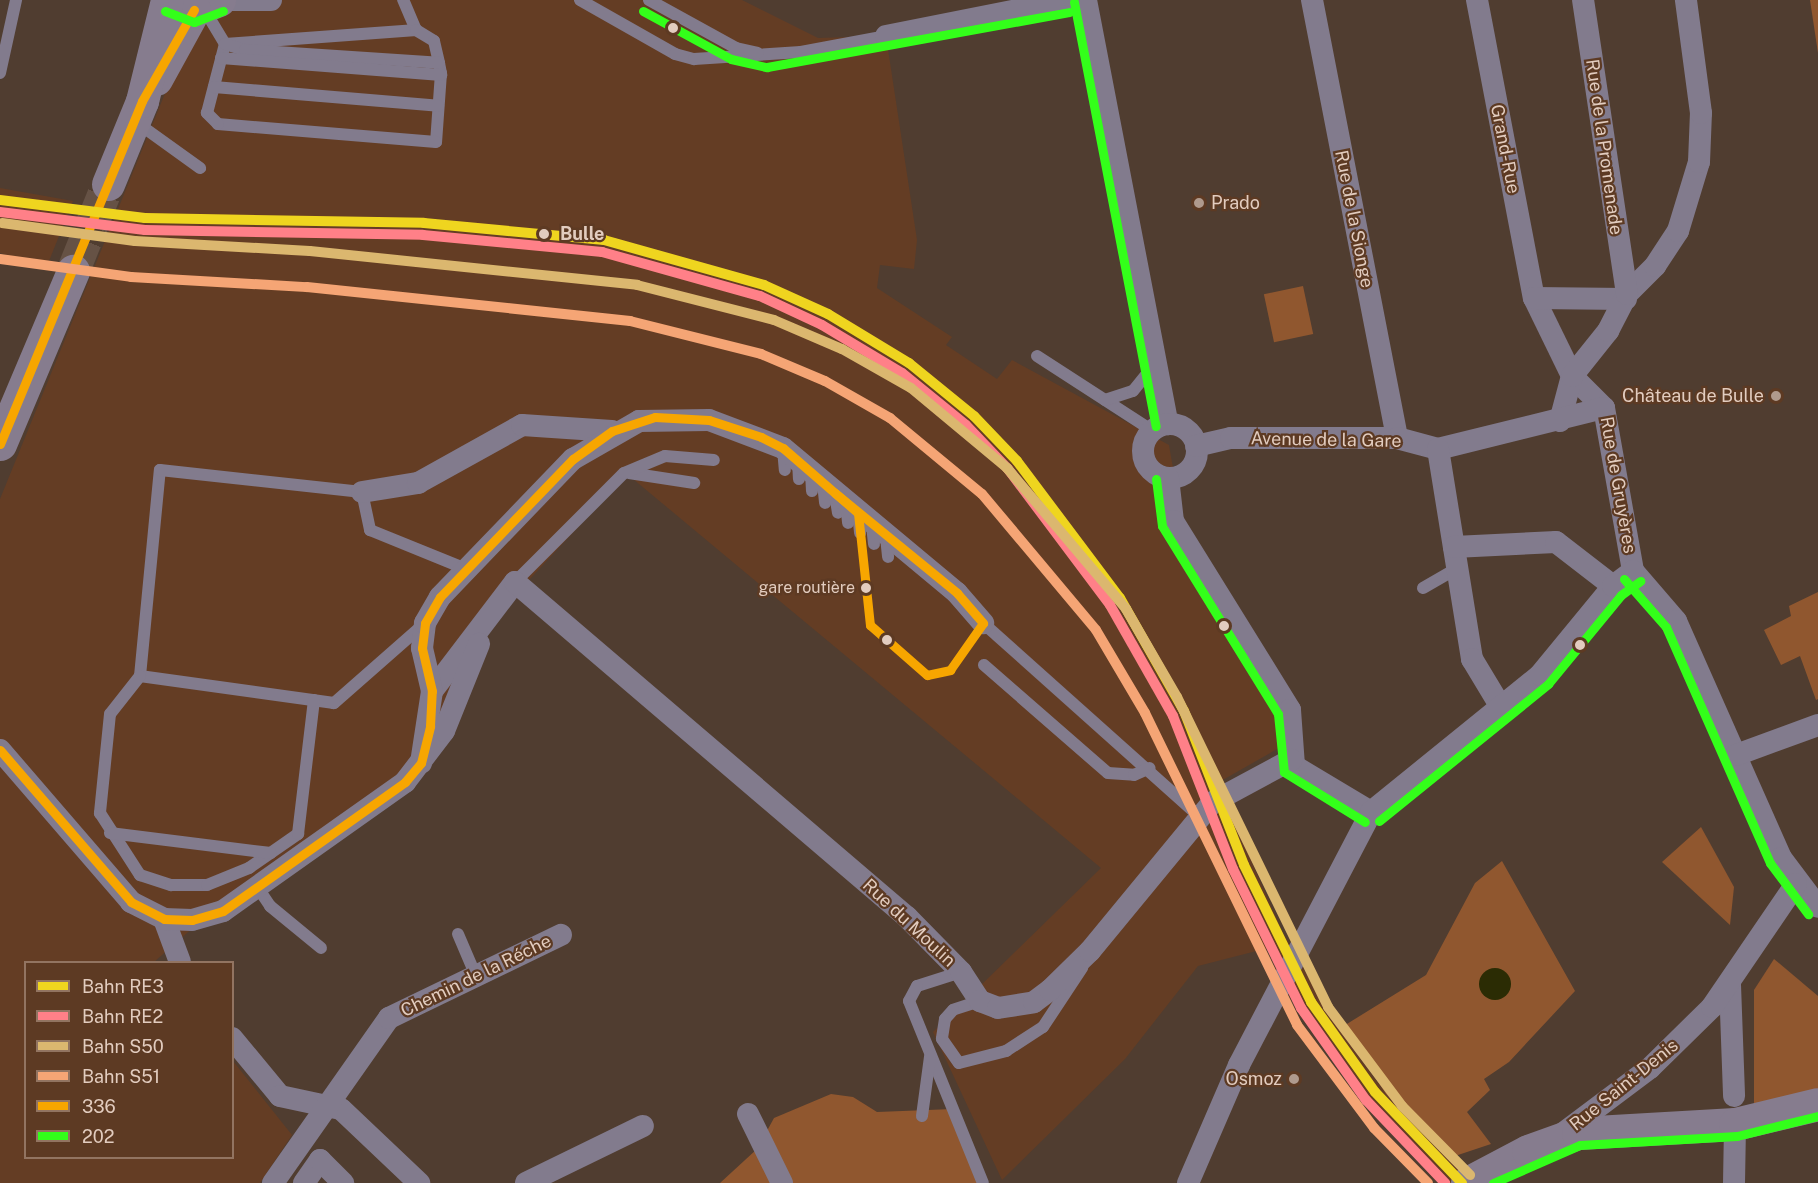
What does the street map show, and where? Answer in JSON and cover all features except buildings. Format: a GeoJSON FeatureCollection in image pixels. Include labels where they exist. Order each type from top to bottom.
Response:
{"type":"FeatureCollection","features":[{"type":"Feature","properties":{"kind":"main road"},"geometry":{"type":"LineString","coordinates":[[108,184],[139,111],[196,3]]}},
{"type":"Feature","properties":{"kind":"main road"},"geometry":{"type":"LineString","coordinates":[[0,444],[73,271]]}},
{"type":"Feature","properties":{"kind":"main road","name":"Rue Saint-Denis"},"geometry":{"type":"LineString","coordinates":[[1467,1183],[1556,1139],[1600,1129],[1735,1110],[1818,1104]]}},
{"type":"Feature","properties":{"kind":"street"},"geometry":{"type":"LineString","coordinates":[[196,3],[271,0]]}},
{"type":"Feature","properties":{"kind":"street"},"geometry":{"type":"LineString","coordinates":[[886,36],[1067,0]]}},
{"type":"Feature","properties":{"kind":"street"},"geometry":{"type":"LineString","coordinates":[[1086,0],[1156,362],[1160,428],[1143,455],[1151,471],[1168,478],[1190,469],[1196,446],[1189,433],[1160,428]]}},
{"type":"Feature","properties":{"kind":"street","name":"Rue de la Sionge"},"geometry":{"type":"LineString","coordinates":[[1312,0],[1397,438]]}},
{"type":"Feature","properties":{"kind":"street","name":"Grand-Rue"},"geometry":{"type":"LineString","coordinates":[[1477,0],[1534,298],[1572,376],[1604,408]]}},
{"type":"Feature","properties":{"kind":"street","name":"Rue de la Promenade"},"geometry":{"type":"LineString","coordinates":[[1583,0],[1627,296]]}},
{"type":"Feature","properties":{"kind":"street"},"geometry":{"type":"LineString","coordinates":[[1560,421],[1572,376],[1627,296],[1655,266],[1678,231],[1699,162],[1701,113],[1686,0]]}},
{"type":"Feature","properties":{"kind":"street"},"geometry":{"type":"LineString","coordinates":[[1534,298],[1627,296]]}},
{"type":"Feature","properties":{"kind":"street","name":"Avenue de la Gare"},"geometry":{"type":"LineString","coordinates":[[1196,446],[1230,438],[1397,438],[1438,449],[1560,421],[1604,408]]}},
{"type":"Feature","properties":{"kind":"street","name":"Rue de Gruyères"},"geometry":{"type":"LineString","coordinates":[[1604,408],[1633,571],[1665,602],[1676,621],[1796,884],[1818,907]]}},
{"type":"Feature","properties":{"kind":"street"},"geometry":{"type":"LineString","coordinates":[[422,763],[432,691],[422,648],[425,623],[466,569],[573,459],[612,431],[655,417],[709,420],[836,503],[940,595],[983,623]]}},
{"type":"Feature","properties":{"kind":"street"},"geometry":{"type":"LineString","coordinates":[[362,492],[418,483],[522,425],[612,431]]}},
{"type":"Feature","properties":{"kind":"street"},"geometry":{"type":"LineString","coordinates":[[1438,449],[1472,659],[1501,707]]}},
{"type":"Feature","properties":{"kind":"street"},"geometry":{"type":"LineString","coordinates":[[1168,478],[1173,521],[1290,710],[1291,760]]}},
{"type":"Feature","properties":{"kind":"street"},"geometry":{"type":"LineString","coordinates":[[1455,558],[1556,542],[1613,586]]}},
{"type":"Feature","properties":{"kind":"street"},"geometry":{"type":"LineString","coordinates":[[1188,1183],[1239,1065],[1371,812],[1501,707],[1564,651],[1613,586],[1633,571]]}},
{"type":"Feature","properties":{"kind":"street"},"geometry":{"type":"LineString","coordinates":[[432,691],[482,631],[515,582]]}},
{"type":"Feature","properties":{"kind":"street","name":"Rue du Moulin"},"geometry":{"type":"LineString","coordinates":[[515,582],[907,917],[961,972],[980,1001]]}},
{"type":"Feature","properties":{"kind":"street"},"geometry":{"type":"LineString","coordinates":[[0,750],[131,902],[164,919],[203,919],[258,888],[380,803],[422,763],[466,683],[482,631]]}},
{"type":"Feature","properties":{"kind":"street"},"geometry":{"type":"LineString","coordinates":[[1736,755],[1818,725]]}},
{"type":"Feature","properties":{"kind":"street"},"geometry":{"type":"LineString","coordinates":[[1291,760],[1371,812]]}},
{"type":"Feature","properties":{"kind":"street"},"geometry":{"type":"LineString","coordinates":[[980,1001],[1014,1009],[1034,1002],[1090,951],[1200,817],[1219,798],[1291,760]]}},
{"type":"Feature","properties":{"kind":"street","name":"Rue Saint-Denis"},"geometry":{"type":"LineString","coordinates":[[1556,1139],[1650,1068],[1730,985],[1796,884]]}},
{"type":"Feature","properties":{"kind":"street"},"geometry":{"type":"LineString","coordinates":[[164,919],[179,961]]}},
{"type":"Feature","properties":{"kind":"street","name":"Chemin de la Réche"},"geometry":{"type":"LineString","coordinates":[[273,1183],[389,1018],[561,935]]}},
{"type":"Feature","properties":{"kind":"street"},"geometry":{"type":"LineString","coordinates":[[1730,985],[1735,1110],[1734,1183]]}},
{"type":"Feature","properties":{"kind":"street"},"geometry":{"type":"LineString","coordinates":[[234,1040],[280,1096],[341,1109],[419,1183]]}},
{"type":"Feature","properties":{"kind":"street"},"geometry":{"type":"LineString","coordinates":[[748,1114],[782,1183]]}},
{"type":"Feature","properties":{"kind":"street"},"geometry":{"type":"LineString","coordinates":[[526,1183],[643,1126]]}},
{"type":"Feature","properties":{"kind":"street"},"geometry":{"type":"LineString","coordinates":[[290,1159],[307,1178],[320,1160],[343,1183]]}},
{"type":"Feature","properties":{"kind":"lane"},"geometry":{"type":"LineString","coordinates":[[0,73],[16,0]]}},
{"type":"Feature","properties":{"kind":"lane"},"geometry":{"type":"LineString","coordinates":[[225,44],[207,113],[218,124],[436,142],[440,69],[434,41],[416,30],[403,0]]}},
{"type":"Feature","properties":{"kind":"lane"},"geometry":{"type":"LineString","coordinates":[[580,0],[675,54],[717,60],[767,55],[886,36]]}},
{"type":"Feature","properties":{"kind":"lane"},"geometry":{"type":"LineString","coordinates":[[649,0],[736,48],[767,55]]}},
{"type":"Feature","properties":{"kind":"lane"},"geometry":{"type":"LineString","coordinates":[[196,3],[225,44],[245,50],[440,69]]}},
{"type":"Feature","properties":{"kind":"lane"},"geometry":{"type":"LineString","coordinates":[[225,44],[416,30]]}},
{"type":"Feature","properties":{"kind":"lane"},"geometry":{"type":"LineString","coordinates":[[221,58],[440,69]]}},
{"type":"Feature","properties":{"kind":"lane"},"geometry":{"type":"LineString","coordinates":[[214,87],[438,106]]}},
{"type":"Feature","properties":{"kind":"lane"},"geometry":{"type":"LineString","coordinates":[[139,111],[200,168]]}},
{"type":"Feature","properties":{"kind":"lane"},"geometry":{"type":"LineString","coordinates":[[1037,356],[1105,400],[1160,428]]}},
{"type":"Feature","properties":{"kind":"lane"},"geometry":{"type":"LineString","coordinates":[[1105,400],[1134,391],[1156,362]]}},
{"type":"Feature","properties":{"kind":"lane"},"geometry":{"type":"LineString","coordinates":[[515,582],[624,473],[665,456],[714,460]]}},
{"type":"Feature","properties":{"kind":"lane"},"geometry":{"type":"LineString","coordinates":[[314,700],[298,834],[271,853],[207,885],[171,885],[140,874],[100,813],[110,714],[140,676],[160,470],[362,492],[370,530],[466,569]]}},
{"type":"Feature","properties":{"kind":"lane"},"geometry":{"type":"LineString","coordinates":[[624,473],[694,483]]}},
{"type":"Feature","properties":{"kind":"lane"},"geometry":{"type":"LineString","coordinates":[[1423,588],[1455,558]]}},
{"type":"Feature","properties":{"kind":"lane"},"geometry":{"type":"LineString","coordinates":[[140,676],[334,703],[425,623]]}},
{"type":"Feature","properties":{"kind":"lane"},"geometry":{"type":"LineString","coordinates":[[983,623],[1149,768],[1200,817]]}},
{"type":"Feature","properties":{"kind":"lane"},"geometry":{"type":"LineString","coordinates":[[984,665],[1108,773],[1134,775],[1149,768]]}},
{"type":"Feature","properties":{"kind":"lane"},"geometry":{"type":"LineString","coordinates":[[111,833],[271,853]]}},
{"type":"Feature","properties":{"kind":"lane"},"geometry":{"type":"LineString","coordinates":[[258,888],[270,906],[321,948]]}},
{"type":"Feature","properties":{"kind":"lane"},"geometry":{"type":"LineString","coordinates":[[458,934],[476,975]]}},
{"type":"Feature","properties":{"kind":"lane"},"geometry":{"type":"LineString","coordinates":[[980,1001],[953,1010],[945,1019],[942,1039],[959,1063],[1006,1051],[1043,1028],[1090,951]]}},
{"type":"Feature","properties":{"kind":"lane"},"geometry":{"type":"LineString","coordinates":[[961,972],[912,993],[911,1013],[982,1183]]}},
{"type":"Feature","properties":{"kind":"lane"},"geometry":{"type":"LineString","coordinates":[[922,1116],[930,1057]]}},
{"type":"Feature","properties":{"kind":"shaded area"},"geometry":{"type":"Polygon","coordinates":[[[203,0],[742,0],[818,38],[886,36],[917,240],[914,269],[880,265],[877,288],[952,337],[946,345],[997,379],[1012,360],[1169,445],[1182,520],[1302,720],[1286,744],[1221,781],[1253,865],[1283,933],[1335,1024],[1386,1094],[1475,1183],[1449,1183],[1439,1174],[1434,1179],[1351,1076],[1303,1007],[1272,947],[1198,966],[1125,1059],[1002,1180],[933,1032],[1101,868],[627,474],[482,631],[435,729],[380,803],[203,919],[155,961],[24,961],[24,1159],[234,1159],[234,1062],[292,1135],[260,1183],[0,1183],[0,499],[203,0]]]}},
{"type":"Feature","properties":{"kind":"shaded area"},"geometry":{"type":"Polygon","coordinates":[[[1810,0],[1818,0],[1818,53],[1810,0]]]}},
{"type":"Feature","properties":{"kind":"shaded area"},"geometry":{"type":"Polygon","coordinates":[[[0,188],[73,201],[47,266],[0,253],[0,188]]]}},
{"type":"Feature","properties":{"kind":"shaded area"},"geometry":{"type":"Polygon","coordinates":[[[1303,286],[1313,334],[1274,342],[1264,294],[1303,286]]]}},
{"type":"Feature","properties":{"kind":"shaded area"},"geometry":{"type":"Polygon","coordinates":[[[1818,592],[1818,699],[1816,700],[1800,656],[1781,665],[1764,630],[1791,616],[1789,606],[1818,592]]]}},
{"type":"Feature","properties":{"kind":"shaded area"},"geometry":{"type":"Polygon","coordinates":[[[1701,827],[1734,887],[1730,925],[1662,862],[1701,827]]]}},
{"type":"Feature","properties":{"kind":"shaded area"},"geometry":{"type":"Polygon","coordinates":[[[1502,861],[1575,991],[1509,1062],[1484,1079],[1490,1090],[1467,1112],[1491,1144],[1449,1158],[1386,1094],[1342,1027],[1426,975],[1475,883],[1502,861]]]}},
{"type":"Feature","properties":{"kind":"shaded area"},"geometry":{"type":"Polygon","coordinates":[[[1774,959],[1818,996],[1818,1090],[1754,1110],[1754,990],[1774,959]]]}},
{"type":"Feature","properties":{"kind":"shaded area"},"geometry":{"type":"Polygon","coordinates":[[[1495,968],[1506,973],[1511,984],[1506,995],[1495,1000],[1484,995],[1479,984],[1484,973],[1495,968]]]}},
{"type":"Feature","properties":{"kind":"shaded area"},"geometry":{"type":"Polygon","coordinates":[[[831,1094],[853,1097],[877,1112],[953,1109],[983,1183],[720,1183],[757,1149],[774,1118],[831,1094]]]}},
{"type":"Feature","properties":{"kind":"tunnel"},"geometry":{"type":"LineString","coordinates":[[73,271],[108,184]]}},
{"type":"Feature","properties":{"kind":"rail line","name":"RE3"},"geometry":{"type":"LineString","coordinates":[[0,200],[145,218],[424,223],[604,240],[764,285],[828,314],[909,363],[974,416],[1017,461],[1120,598],[1184,711],[1244,865],[1311,1002],[1375,1092],[1462,1183]]}},
{"type":"Feature","properties":{"kind":"rail line","name":"RE2"},"geometry":{"type":"LineString","coordinates":[[0,212],[145,230],[423,235],[602,252],[760,296],[822,325],[902,373],[966,425],[1008,469],[1110,605],[1173,716],[1233,869],[1301,1008],[1366,1100],[1445,1183]]}},
{"type":"Feature","properties":{"kind":"rail line","name":"S50"},"geometry":{"type":"LineString","coordinates":[[2,223],[135,241],[310,251],[637,285],[774,320],[842,349],[911,388],[1007,468],[1126,609],[1177,697],[1328,1007],[1402,1106],[1470,1175]]}},
{"type":"Feature","properties":{"kind":"rail line","name":"S51"},"geometry":{"type":"LineString","coordinates":[[0,259],[131,277],[307,287],[630,321],[761,354],[825,381],[890,418],[982,494],[1096,630],[1145,713],[1297,1025],[1374,1128],[1428,1183]]}},
{"type":"Feature","properties":{"kind":"transit line","name":"202"},"geometry":{"type":"LineString","coordinates":[[1074,2],[1156,426]]}},
{"type":"Feature","properties":{"kind":"transit line","name":"336"},"geometry":{"type":"LineString","coordinates":[[0,444],[142,101],[194,10]]}},
{"type":"Feature","properties":{"kind":"transit line","name":"202"},"geometry":{"type":"LineString","coordinates":[[165,11],[194,22],[223,11]]}},
{"type":"Feature","properties":{"kind":"transit line","name":"202"},"geometry":{"type":"LineString","coordinates":[[643,11],[731,59],[767,67],[1069,12]]}},
{"type":"Feature","properties":{"kind":"transit line","name":"336"},"geometry":{"type":"LineString","coordinates":[[0,750],[131,902],[164,919],[192,920],[223,911],[405,782],[421,763],[430,726],[432,691],[422,648],[425,623],[440,597],[573,459],[612,431],[655,417],[709,420],[761,437],[783,448],[858,513],[870,625],[927,675],[950,670],[983,623]]}},
{"type":"Feature","properties":{"kind":"transit line","name":"202"},"geometry":{"type":"LineString","coordinates":[[1156,479],[1162,526],[1278,714],[1284,772],[1365,822]]}},
{"type":"Feature","properties":{"kind":"transit line","name":"336"},"geometry":{"type":"LineString","coordinates":[[835,493],[957,593],[983,623]]}},
{"type":"Feature","properties":{"kind":"transit line","name":"202"},"geometry":{"type":"LineString","coordinates":[[1624,579],[1666,627],[1770,863],[1808,914]]}},
{"type":"Feature","properties":{"kind":"transit line","name":"202"},"geometry":{"type":"LineString","coordinates":[[1379,821],[1548,684],[1621,595],[1640,581]]}},
{"type":"Feature","properties":{"kind":"transit line","name":"202"},"geometry":{"type":"LineString","coordinates":[[1493,1183],[1580,1145],[1737,1136],[1818,1116]]}},
{"type":"Feature","properties":{"kind":"place","name":"Prado"},"geometry":{"type":"Point","coordinates":[1199,203]}},
{"type":"Feature","properties":{"kind":"place","name":"Bulle"},"geometry":{"type":"Point","coordinates":[544,234]}},
{"type":"Feature","properties":{"kind":"place","name":"Château de Bulle"},"geometry":{"type":"Point","coordinates":[1776,396]}},
{"type":"Feature","properties":{"kind":"place","name":"gare routière"},"geometry":{"type":"Point","coordinates":[866,588]}},
{"type":"Feature","properties":{"kind":"place","name":"Osmoz"},"geometry":{"type":"Point","coordinates":[1294,1079]}}]}
